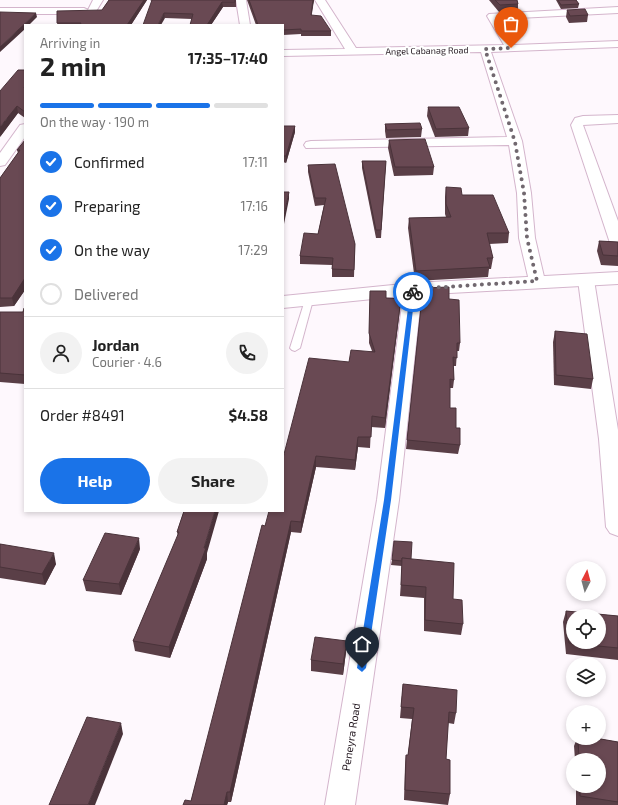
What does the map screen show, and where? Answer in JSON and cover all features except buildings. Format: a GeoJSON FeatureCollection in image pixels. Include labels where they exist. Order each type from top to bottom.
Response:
{"type":"FeatureCollection","features":[{"type":"Feature","properties":{"kind":"street"},"geometry":{"type":"LineString","coordinates":[[80,24],[92,11],[98,0]]}},
{"type":"Feature","properties":{"kind":"street"},"geometry":{"type":"LineString","coordinates":[[241,0],[245,24]]}},
{"type":"Feature","properties":{"kind":"street"},"geometry":{"type":"LineString","coordinates":[[320,0],[353,52]]}},
{"type":"Feature","properties":{"kind":"street"},"geometry":{"type":"LineString","coordinates":[[609,0],[616,10]]}},
{"type":"Feature","properties":{"kind":"street"},"geometry":{"type":"LineString","coordinates":[[511,48],[492,16],[616,10]]}},
{"type":"Feature","properties":{"kind":"street"},"geometry":{"type":"LineString","coordinates":[[0,11],[92,11]]}},
{"type":"Feature","properties":{"kind":"street","name":"Angel Cabanag Road"},"geometry":{"type":"LineString","coordinates":[[284,53],[485,49],[618,44]]}},
{"type":"Feature","properties":{"kind":"street"},"geometry":{"type":"LineString","coordinates":[[485,49],[515,142],[524,193],[527,238],[537,281]]}},
{"type":"Feature","properties":{"kind":"street"},"geometry":{"type":"LineString","coordinates":[[618,119],[583,120],[579,121],[577,125],[618,243]]}},
{"type":"Feature","properties":{"kind":"street"},"geometry":{"type":"LineString","coordinates":[[0,162],[24,129]]}},
{"type":"Feature","properties":{"kind":"street"},"geometry":{"type":"LineString","coordinates":[[311,145],[515,142]]}},
{"type":"Feature","properties":{"kind":"street"},"geometry":{"type":"LineString","coordinates":[[284,302],[413,289],[537,281],[618,278]]}},
{"type":"Feature","properties":{"kind":"street"},"geometry":{"type":"LineString","coordinates":[[586,280],[609,439],[618,527]]}},
{"type":"Feature","properties":{"kind":"street","name":"Peneyra Road"},"geometry":{"type":"LineString","coordinates":[[340,805],[388,500],[413,289]]}},
{"type":"Feature","properties":{"kind":"lane"},"geometry":{"type":"LineString","coordinates":[[295,348],[309,300]]}},
{"type":"Feature","properties":{"kind":"way so far"},"geometry":{"type":"LineString","coordinates":[[413,292],[413,289],[537,281],[527,238],[524,193],[515,142],[485,49],[511,48]]}},
{"type":"Feature","properties":{"kind":"route"},"geometry":{"type":"LineString","coordinates":[[362,668],[388,500],[413,292]]}}]}
